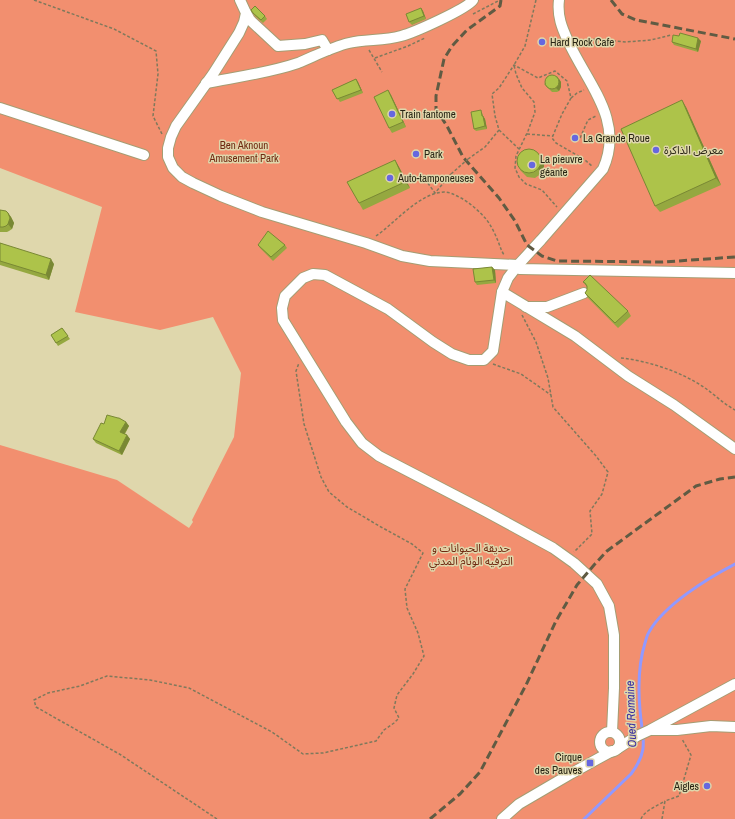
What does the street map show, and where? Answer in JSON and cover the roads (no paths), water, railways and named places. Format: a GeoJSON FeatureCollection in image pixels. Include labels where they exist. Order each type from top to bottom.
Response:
{"type":"FeatureCollection","features":[{"type":"Feature","properties":{"kind":"street"},"geometry":{"type":"LineString","coordinates":[[240,0],[250,20],[278,46],[305,44],[322,40],[328,50]]}},
{"type":"Feature","properties":{"kind":"street"},"geometry":{"type":"LineString","coordinates":[[206,83],[274,70],[298,63],[328,50],[350,43],[400,37],[460,10],[473,0]]}},
{"type":"Feature","properties":{"kind":"street"},"geometry":{"type":"LineString","coordinates":[[559,0],[558,8],[561,26],[575,56],[593,86],[605,111],[609,126],[610,142],[608,159],[598,175],[508,278],[502,292],[493,351],[484,360],[469,360],[452,354],[388,309],[325,275],[313,274],[303,278],[285,296],[282,308],[283,320],[346,422],[362,443],[380,456],[553,548],[568,558],[597,584],[609,606],[614,635],[612,732]]}},
{"type":"Feature","properties":{"kind":"street"},"geometry":{"type":"LineString","coordinates":[[246,13],[239,33],[176,126],[168,148],[168,157],[173,168],[182,177],[193,183],[262,212],[366,243],[402,256],[430,261],[517,266],[520,269],[735,273]]}},
{"type":"Feature","properties":{"kind":"street"},"geometry":{"type":"LineString","coordinates":[[0,108],[144,155]]}},
{"type":"Feature","properties":{"kind":"street"},"geometry":{"type":"LineString","coordinates":[[173,168],[185,169]]}},
{"type":"Feature","properties":{"kind":"street"},"geometry":{"type":"LineString","coordinates":[[502,292],[575,336],[628,376],[674,405],[735,449]]}},
{"type":"Feature","properties":{"kind":"street"},"geometry":{"type":"LineString","coordinates":[[526,307],[547,307],[584,294]]}},
{"type":"Feature","properties":{"kind":"street"},"geometry":{"type":"LineString","coordinates":[[502,819],[519,804],[572,773],[615,750],[637,736],[735,684]]}},
{"type":"Feature","properties":{"kind":"street"},"geometry":{"type":"LineString","coordinates":[[650,730],[677,730],[711,726],[735,727]]}},
{"type":"Feature","properties":{"kind":"street"},"geometry":{"type":"LineString","coordinates":[[572,773],[592,755],[603,735],[609,732],[615,733],[619,737],[620,743],[615,750],[607,751],[601,746],[600,741]]}},
{"type":"Feature","properties":{"kind":"waterway","name":"Oued Romaine"},"geometry":{"type":"LineString","coordinates":[[584,819],[631,774],[641,757],[643,750],[643,736],[639,701],[639,676],[643,651],[649,632],[656,622],[676,602],[712,577],[735,564]]}},
{"type":"Feature","properties":{"kind":"railway"},"geometry":{"type":"LineString","coordinates":[[501,0],[500,6],[467,30],[452,46],[444,59],[436,96],[436,109],[447,126],[463,157],[499,198],[515,221],[527,245],[542,256],[557,261],[663,262],[735,257]]}},
{"type":"Feature","properties":{"kind":"railway"},"geometry":{"type":"LineString","coordinates":[[611,0],[622,14],[636,20],[735,39]]}},
{"type":"Feature","properties":{"kind":"railway"},"geometry":{"type":"LineString","coordinates":[[430,819],[460,794],[480,772],[526,685],[556,621],[577,585],[594,565],[607,551],[696,486],[720,479],[735,477]]}},
{"type":"Feature","properties":{"kind":"place","name":"Hard Rock Cafe"},"geometry":{"type":"Point","coordinates":[542,42]}},
{"type":"Feature","properties":{"kind":"place","name":"Train fantome"},"geometry":{"type":"Point","coordinates":[392,114]}},
{"type":"Feature","properties":{"kind":"place","name":"La Grande Roue"},"geometry":{"type":"Point","coordinates":[575,138]}},
{"type":"Feature","properties":{"kind":"place","name":"معرض الذاكرة"},"geometry":{"type":"Point","coordinates":[656,150]}},
{"type":"Feature","properties":{"kind":"place","name":"Park"},"geometry":{"type":"Point","coordinates":[416,154]}},
{"type":"Feature","properties":{"kind":"place","name":"La pieuvre géante"},"geometry":{"type":"Point","coordinates":[532,165]}},
{"type":"Feature","properties":{"kind":"place","name":"Auto-tamponeuses"},"geometry":{"type":"Point","coordinates":[390,178]}},
{"type":"Feature","properties":{"kind":"place","name":"Cirque des Pauves"},"geometry":{"type":"Point","coordinates":[590,763]}},
{"type":"Feature","properties":{"kind":"place","name":"Aigles"},"geometry":{"type":"Point","coordinates":[707,786]}},
{"type":"Feature","properties":{"kind":"park label","name":"Ben Aknoun Amusement Park"},"geometry":{"type":"Point","coordinates":[244,151]}},
{"type":"Feature","properties":{"kind":"park label","name":"حديقة الحيوانات و الترفيه الوئام المدني"},"geometry":{"type":"Point","coordinates":[471,554]}}]}
